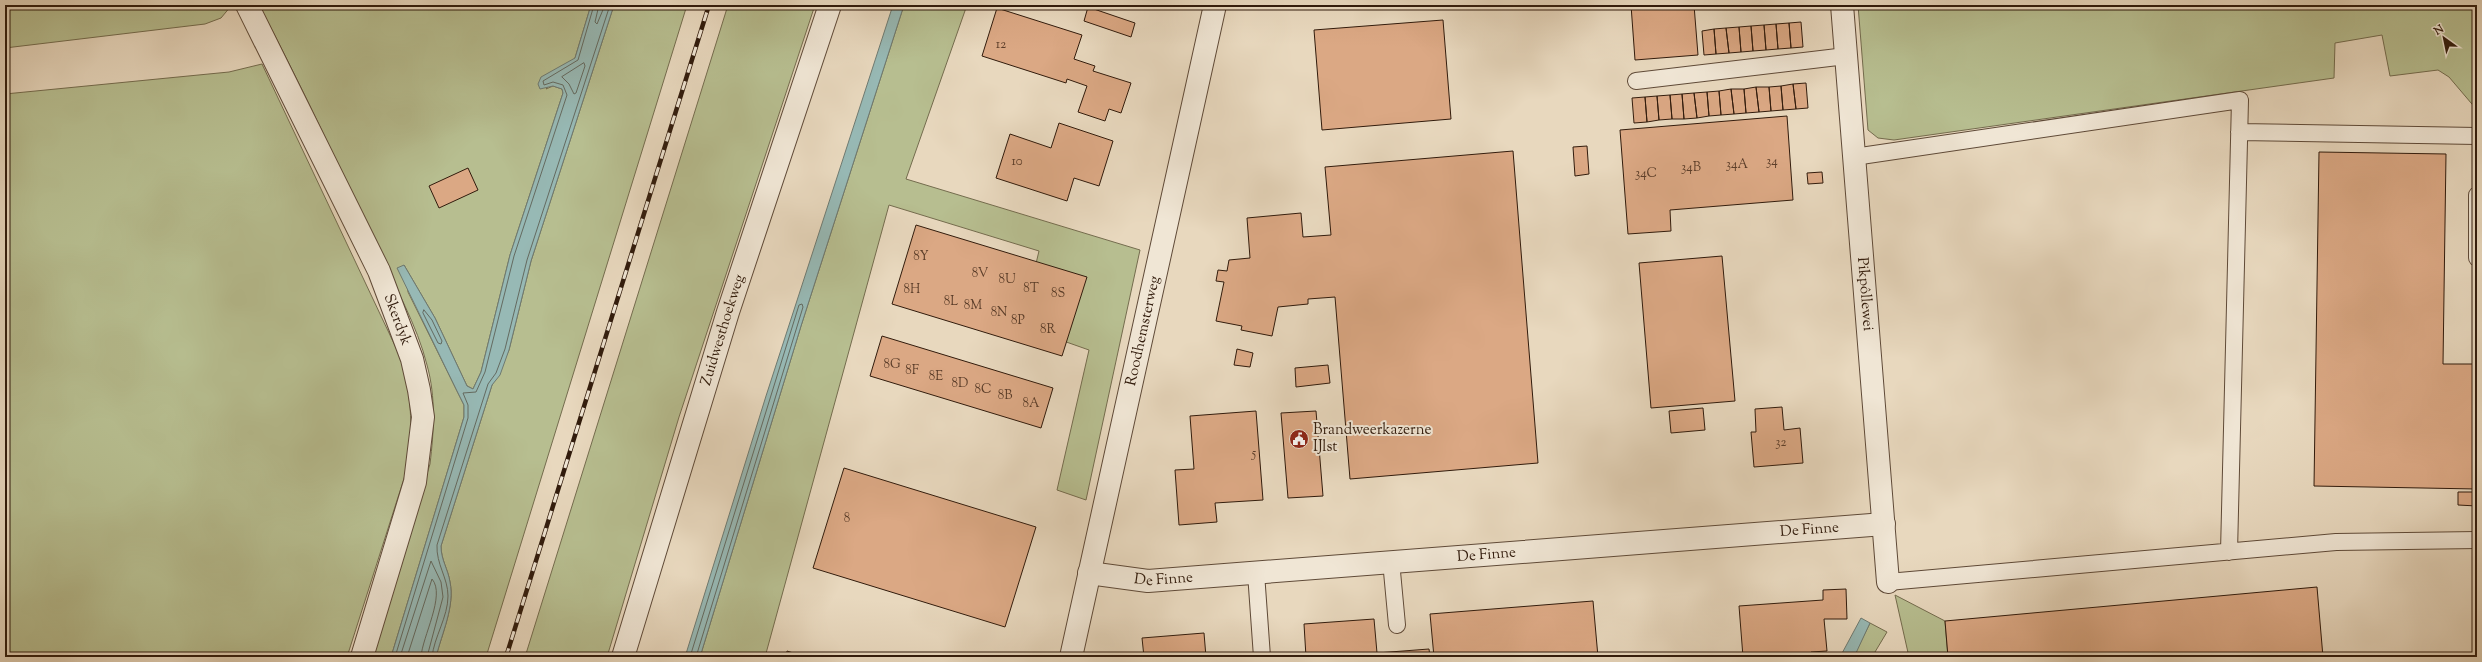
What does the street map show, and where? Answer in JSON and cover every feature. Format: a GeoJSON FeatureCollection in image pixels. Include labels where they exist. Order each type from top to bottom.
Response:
{"type":"FeatureCollection","features":[{"type":"Feature","properties":{"kind":"street","name":"Skerdyk"},"geometry":{"type":"LineString","coordinates":[[247,5],[379,271],[412,359],[419,390],[423,417],[415,482],[362,657]]}},
{"type":"Feature","properties":{"kind":"street","name":"Zuidwesthoekweg"},"geometry":{"type":"LineString","coordinates":[[623,657],[728,312],[830,5]]}},
{"type":"Feature","properties":{"kind":"street","name":"Roodhemsterweg"},"geometry":{"type":"LineString","coordinates":[[1071,657],[1215,5]]}},
{"type":"Feature","properties":{"kind":"street","name":"Pikpôllewei"},"geometry":{"type":"LineString","coordinates":[[1842,5],[1888,582]]}},
{"type":"Feature","properties":{"kind":"street","name":"De Finne"},"geometry":{"type":"LineString","coordinates":[[1090,573],[1148,581],[1884,524]]}},
{"type":"Feature","properties":{"kind":"lane"},"geometry":{"type":"LineString","coordinates":[[1636,82],[1846,56]]}},
{"type":"Feature","properties":{"kind":"lane"},"geometry":{"type":"LineString","coordinates":[[1854,157],[2240,100],[2229,552]]}},
{"type":"Feature","properties":{"kind":"lane"},"geometry":{"type":"LineString","coordinates":[[2239,132],[2477,136]]}},
{"type":"Feature","properties":{"kind":"lane"},"geometry":{"type":"LineString","coordinates":[[2477,195],[2477,258]]}},
{"type":"Feature","properties":{"kind":"lane"},"geometry":{"type":"LineString","coordinates":[[1888,582],[2336,542],[2477,540]]}},
{"type":"Feature","properties":{"kind":"lane"},"geometry":{"type":"LineString","coordinates":[[1391,561],[1397,625]]}},
{"type":"Feature","properties":{"kind":"lane"},"geometry":{"type":"LineString","coordinates":[[1256,573],[1262,657]]}},
{"type":"Feature","properties":{"kind":"green space"},"geometry":{"type":"Polygon","coordinates":[[[5,5],[231,6],[221,18],[205,24],[5,48],[5,5]]]}},
{"type":"Feature","properties":{"kind":"green space"},"geometry":{"type":"Polygon","coordinates":[[[259,5],[591,5],[575,58],[546,89],[553,86],[562,89],[563,93],[510,255],[481,372],[473,389],[467,386],[435,318],[404,265],[408,292],[464,405],[464,417],[391,657],[371,657],[430,464],[433,402],[430,377],[418,335],[405,306],[320,127],[259,5]]]}},
{"type":"Feature","properties":{"kind":"green space"},"geometry":{"type":"Polygon","coordinates":[[[614,5],[687,5],[486,657],[436,657],[447,620],[451,600],[450,582],[442,556],[441,546],[492,385],[509,350],[531,261],[614,5]]]}},
{"type":"Feature","properties":{"kind":"green space"},"geometry":{"type":"Polygon","coordinates":[[[728,5],[815,5],[679,417],[607,657],[525,657],[728,5]]]}},
{"type":"Feature","properties":{"kind":"green space"},"geometry":{"type":"Polygon","coordinates":[[[904,5],[967,5],[906,179],[1140,250],[1086,500],[1057,490],[1089,350],[1021,326],[1039,251],[889,205],[765,657],[700,657],[801,326],[904,5]]]}},
{"type":"Feature","properties":{"kind":"green space"},"geometry":{"type":"Polygon","coordinates":[[[1858,5],[2477,5],[2477,110],[2449,77],[2438,70],[2390,76],[2382,35],[2335,43],[2334,78],[1894,140],[1878,138],[1868,130],[1858,5]]]}},
{"type":"Feature","properties":{"kind":"green space"},"geometry":{"type":"Polygon","coordinates":[[[262,64],[398,352],[403,366],[409,394],[411,437],[408,466],[347,657],[5,657],[5,94],[229,72],[262,64]]]}},
{"type":"Feature","properties":{"kind":"green space"},"geometry":{"type":"Polygon","coordinates":[[[1895,595],[1945,621],[1948,657],[1909,657],[1895,595]]]}},
{"type":"Feature","properties":{"kind":"green space"},"geometry":{"type":"Polygon","coordinates":[[[1870,623],[1887,632],[1872,657],[1853,657],[1870,623]]]}},
{"type":"Feature","properties":{"kind":"water"},"geometry":{"type":"Polygon","coordinates":[[[591,5],[614,5],[531,261],[509,350],[500,375],[492,385],[441,546],[442,556],[450,582],[451,600],[447,620],[436,657],[391,657],[464,417],[464,405],[397,268],[404,265],[435,318],[467,386],[473,389],[481,372],[510,255],[563,93],[562,89],[553,86],[540,89],[538,84],[541,77],[575,58],[591,5]]]}},
{"type":"Feature","properties":{"kind":"water"},"geometry":{"type":"Polygon","coordinates":[[[893,5],[904,5],[801,326],[700,657],[685,657],[766,396],[893,5]]]}},
{"type":"Feature","properties":{"kind":"water"},"geometry":{"type":"Polygon","coordinates":[[[1861,618],[1870,623],[1856,653],[1853,657],[1840,657],[1861,618]]]}},
{"type":"Feature","properties":{"kind":"building"},"geometry":{"type":"Polygon","coordinates":[[[1631,5],[1694,5],[1698,55],[1635,60],[1631,5]]]}},
{"type":"Feature","properties":{"kind":"building"},"geometry":{"type":"Polygon","coordinates":[[[1088,7],[1135,23],[1131,37],[1084,21],[1088,7]]]}},
{"type":"Feature","properties":{"kind":"building"},"geometry":{"type":"Polygon","coordinates":[[[997,8],[1082,35],[1074,59],[1095,66],[1093,71],[1131,83],[1121,113],[1109,109],[1105,121],[1078,112],[1087,86],[1067,79],[1066,83],[982,56],[997,8]]]}},
{"type":"Feature","properties":{"kind":"building"},"geometry":{"type":"Polygon","coordinates":[[[1443,20],[1451,119],[1322,130],[1314,30],[1443,20]]]}},
{"type":"Feature","properties":{"kind":"building"},"geometry":{"type":"Polygon","coordinates":[[[1801,22],[1803,47],[1791,48],[1789,23],[1801,22]]]}},
{"type":"Feature","properties":{"kind":"building"},"geometry":{"type":"Polygon","coordinates":[[[1789,23],[1791,48],[1778,49],[1776,24],[1789,23]]]}},
{"type":"Feature","properties":{"kind":"building"},"geometry":{"type":"Polygon","coordinates":[[[1776,24],[1778,49],[1766,50],[1764,25],[1776,24]]]}},
{"type":"Feature","properties":{"kind":"building"},"geometry":{"type":"Polygon","coordinates":[[[1764,25],[1766,50],[1753,51],[1751,26],[1764,25]]]}},
{"type":"Feature","properties":{"kind":"building"},"geometry":{"type":"Polygon","coordinates":[[[1751,26],[1753,51],[1741,52],[1739,27],[1751,26]]]}},
{"type":"Feature","properties":{"kind":"building"},"geometry":{"type":"Polygon","coordinates":[[[1739,27],[1741,52],[1729,53],[1726,28],[1739,27]]]}},
{"type":"Feature","properties":{"kind":"building"},"geometry":{"type":"Polygon","coordinates":[[[1726,28],[1729,53],[1716,54],[1714,29],[1726,28]]]}},
{"type":"Feature","properties":{"kind":"building"},"geometry":{"type":"Polygon","coordinates":[[[1714,29],[1716,54],[1704,55],[1702,31],[1714,29]]]}},
{"type":"Feature","properties":{"kind":"building"},"geometry":{"type":"Polygon","coordinates":[[[1806,83],[1808,108],[1796,109],[1793,84],[1806,83]]]}},
{"type":"Feature","properties":{"kind":"building"},"geometry":{"type":"Polygon","coordinates":[[[1793,84],[1796,109],[1783,110],[1781,86],[1793,84]]]}},
{"type":"Feature","properties":{"kind":"building"},"geometry":{"type":"Polygon","coordinates":[[[1781,86],[1783,110],[1771,111],[1769,87],[1781,86]]]}},
{"type":"Feature","properties":{"kind":"building"},"geometry":{"type":"Polygon","coordinates":[[[1756,87],[1769,87],[1771,111],[1759,112],[1756,87]]]}},
{"type":"Feature","properties":{"kind":"building"},"geometry":{"type":"Polygon","coordinates":[[[1756,87],[1759,112],[1746,113],[1744,89],[1756,87]]]}},
{"type":"Feature","properties":{"kind":"building"},"geometry":{"type":"Polygon","coordinates":[[[1731,89],[1734,114],[1721,115],[1719,91],[1731,89]]]}},
{"type":"Feature","properties":{"kind":"building"},"geometry":{"type":"Polygon","coordinates":[[[1731,89],[1744,89],[1746,113],[1734,114],[1731,89]]]}},
{"type":"Feature","properties":{"kind":"building"},"geometry":{"type":"Polygon","coordinates":[[[1719,91],[1721,115],[1709,116],[1707,92],[1719,91]]]}},
{"type":"Feature","properties":{"kind":"building"},"geometry":{"type":"Polygon","coordinates":[[[1707,92],[1709,116],[1697,118],[1694,93],[1707,92]]]}},
{"type":"Feature","properties":{"kind":"building"},"geometry":{"type":"Polygon","coordinates":[[[1694,93],[1697,118],[1684,119],[1682,94],[1694,93]]]}},
{"type":"Feature","properties":{"kind":"building"},"geometry":{"type":"Polygon","coordinates":[[[1682,94],[1684,119],[1672,119],[1670,95],[1682,94]]]}},
{"type":"Feature","properties":{"kind":"building"},"geometry":{"type":"Polygon","coordinates":[[[1670,95],[1672,119],[1659,120],[1657,96],[1670,95]]]}},
{"type":"Feature","properties":{"kind":"building"},"geometry":{"type":"Polygon","coordinates":[[[1657,96],[1659,120],[1647,122],[1645,97],[1657,96]]]}},
{"type":"Feature","properties":{"kind":"building"},"geometry":{"type":"Polygon","coordinates":[[[1645,97],[1647,122],[1634,123],[1632,98],[1645,97]]]}},
{"type":"Feature","properties":{"kind":"building"},"geometry":{"type":"Polygon","coordinates":[[[1787,116],[1793,200],[1670,210],[1671,231],[1628,234],[1620,130],[1787,116]]]}},
{"type":"Feature","properties":{"kind":"building"},"geometry":{"type":"Polygon","coordinates":[[[1059,123],[1113,141],[1099,186],[1074,178],[1067,201],[996,178],[1010,134],[1051,148],[1059,123]]]}},
{"type":"Feature","properties":{"kind":"building"},"geometry":{"type":"Polygon","coordinates":[[[1587,146],[1589,174],[1575,176],[1573,147],[1587,146]]]}},
{"type":"Feature","properties":{"kind":"building"},"geometry":{"type":"Polygon","coordinates":[[[1513,151],[1538,463],[1350,479],[1335,297],[1308,299],[1308,304],[1278,307],[1272,336],[1241,330],[1242,326],[1216,321],[1224,282],[1216,281],[1218,270],[1227,271],[1229,260],[1250,258],[1247,218],[1301,213],[1303,237],[1331,235],[1325,167],[1513,151]]]}},
{"type":"Feature","properties":{"kind":"building"},"geometry":{"type":"Polygon","coordinates":[[[2319,152],[2446,154],[2443,364],[2477,364],[2477,489],[2314,486],[2319,152]]]}},
{"type":"Feature","properties":{"kind":"building"},"geometry":{"type":"Polygon","coordinates":[[[468,168],[478,190],[439,208],[429,186],[468,168]]]}},
{"type":"Feature","properties":{"kind":"building"},"geometry":{"type":"Polygon","coordinates":[[[1822,172],[1823,183],[1808,184],[1807,173],[1822,172]]]}},
{"type":"Feature","properties":{"kind":"building"},"geometry":{"type":"Polygon","coordinates":[[[916,225],[1087,277],[1062,356],[892,304],[916,225]]]}},
{"type":"Feature","properties":{"kind":"building"},"geometry":{"type":"Polygon","coordinates":[[[1722,256],[1735,401],[1651,408],[1639,263],[1722,256]]]}},
{"type":"Feature","properties":{"kind":"building"},"geometry":{"type":"Polygon","coordinates":[[[882,336],[1053,388],[1041,428],[870,376],[882,336]]]}},
{"type":"Feature","properties":{"kind":"building"},"geometry":{"type":"Polygon","coordinates":[[[1237,349],[1253,353],[1250,367],[1234,365],[1237,349]]]}},
{"type":"Feature","properties":{"kind":"building"},"geometry":{"type":"Polygon","coordinates":[[[1328,365],[1330,383],[1296,387],[1295,368],[1328,365]]]}},
{"type":"Feature","properties":{"kind":"building"},"geometry":{"type":"Polygon","coordinates":[[[1782,407],[1784,430],[1800,428],[1803,463],[1754,467],[1751,432],[1756,432],[1755,409],[1782,407]]]}},
{"type":"Feature","properties":{"kind":"building"},"geometry":{"type":"Polygon","coordinates":[[[1703,408],[1705,430],[1671,433],[1669,411],[1703,408]]]}},
{"type":"Feature","properties":{"kind":"building"},"geometry":{"type":"Polygon","coordinates":[[[1256,411],[1263,500],[1215,503],[1217,522],[1179,525],[1175,470],[1194,469],[1190,416],[1256,411]]]}},
{"type":"Feature","properties":{"kind":"building"},"geometry":{"type":"Polygon","coordinates":[[[1316,411],[1323,496],[1288,498],[1281,413],[1316,411]]]}},
{"type":"Feature","properties":{"kind":"building"},"geometry":{"type":"Polygon","coordinates":[[[844,468],[1036,527],[1005,627],[813,568],[844,468]]]}},
{"type":"Feature","properties":{"kind":"building"},"geometry":{"type":"Polygon","coordinates":[[[2458,492],[2477,492],[2477,506],[2458,505],[2458,492]]]}},
{"type":"Feature","properties":{"kind":"building"},"geometry":{"type":"Polygon","coordinates":[[[2317,587],[2323,657],[1948,657],[1945,621],[2317,587]]]}},
{"type":"Feature","properties":{"kind":"building"},"geometry":{"type":"Polygon","coordinates":[[[1846,589],[1847,619],[1824,619],[1827,651],[1811,652],[1811,657],[1743,657],[1739,606],[1823,600],[1823,590],[1846,589]]]}},
{"type":"Feature","properties":{"kind":"building"},"geometry":{"type":"Polygon","coordinates":[[[1593,601],[1598,657],[1434,657],[1430,614],[1593,601]]]}},
{"type":"Feature","properties":{"kind":"building"},"geometry":{"type":"Polygon","coordinates":[[[2474,617],[2477,617],[2477,657],[2473,657],[2474,617]]]}},
{"type":"Feature","properties":{"kind":"building"},"geometry":{"type":"Polygon","coordinates":[[[1374,619],[1377,653],[1429,649],[1430,657],[1306,657],[1304,624],[1374,619]]]}},
{"type":"Feature","properties":{"kind":"building"},"geometry":{"type":"Polygon","coordinates":[[[1204,633],[1206,657],[1144,657],[1142,638],[1204,633]]]}},
{"type":"Feature","properties":{"kind":"building"},"geometry":{"type":"Polygon","coordinates":[[[787,651],[806,657],[786,657],[787,651]]]}},
{"type":"Feature","properties":{"kind":"railway"},"geometry":{"type":"LineString","coordinates":[[506,657],[709,5]]}},
{"type":"Feature","properties":{"kind":"place","name":"Brandweerkazerne IJlst"},"geometry":{"type":"Point","coordinates":[1299,439]}}]}
